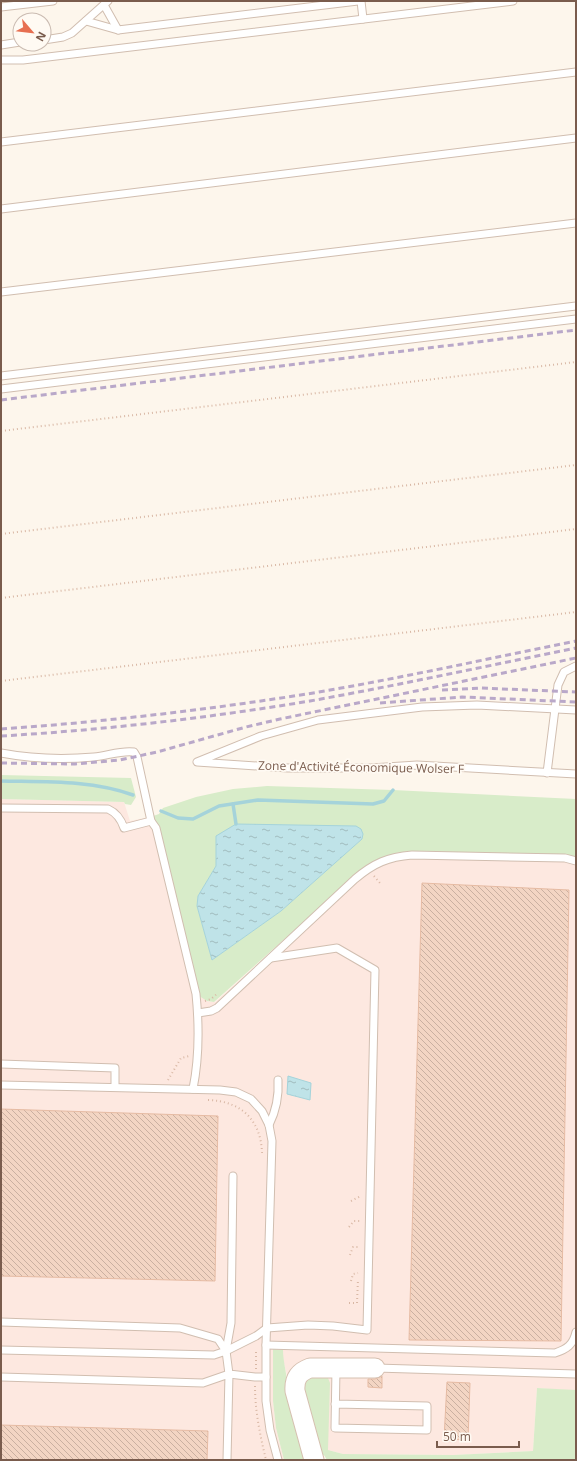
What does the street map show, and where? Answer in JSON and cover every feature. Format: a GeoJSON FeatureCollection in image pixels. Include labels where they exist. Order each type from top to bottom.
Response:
{"type":"FeatureCollection","features":[{"type":"Feature","properties":{"kind":"main road"},"geometry":{"type":"LineString","coordinates":[[314,1460],[295,1391],[295,1383],[298,1376],[303,1370],[310,1368],[375,1368]]}},
{"type":"Feature","properties":{"kind":"lane"},"geometry":{"type":"LineString","coordinates":[[1,7],[53,1]]}},
{"type":"Feature","properties":{"kind":"lane"},"geometry":{"type":"LineString","coordinates":[[86,21],[118,30],[358,1]]}},
{"type":"Feature","properties":{"kind":"lane"},"geometry":{"type":"LineString","coordinates":[[361,1],[364,19]]}},
{"type":"Feature","properties":{"kind":"lane"},"geometry":{"type":"LineString","coordinates":[[1,60],[23,60],[513,1]]}},
{"type":"Feature","properties":{"kind":"lane"},"geometry":{"type":"LineString","coordinates":[[52,39],[63,37],[72,33],[106,3],[118,30]]}},
{"type":"Feature","properties":{"kind":"lane"},"geometry":{"type":"LineString","coordinates":[[1,45],[12,43]]}},
{"type":"Feature","properties":{"kind":"lane"},"geometry":{"type":"LineString","coordinates":[[1,142],[576,72]]}},
{"type":"Feature","properties":{"kind":"lane"},"geometry":{"type":"LineString","coordinates":[[1,209],[576,138]]}},
{"type":"Feature","properties":{"kind":"lane"},"geometry":{"type":"LineString","coordinates":[[1,292],[576,223]]}},
{"type":"Feature","properties":{"kind":"lane"},"geometry":{"type":"LineString","coordinates":[[1,376],[576,306]]}},
{"type":"Feature","properties":{"kind":"lane"},"geometry":{"type":"LineString","coordinates":[[1,389],[576,319]]}},
{"type":"Feature","properties":{"kind":"lane"},"geometry":{"type":"LineString","coordinates":[[547,773],[558,685],[564,672],[576,666]]}},
{"type":"Feature","properties":{"kind":"lane","name":"Zone d'Activité Économique Wolser F"},"geometry":{"type":"LineString","coordinates":[[576,710],[477,705],[422,707],[318,720],[261,736],[197,762],[288,768],[342,769],[417,765],[576,774]]}},
{"type":"Feature","properties":{"kind":"lane"},"geometry":{"type":"LineString","coordinates":[[1,753],[27,758],[64,759],[96,757],[128,751],[134,752],[137,757],[151,819],[156,828],[184,939],[196,994],[198,1013],[197,1057],[193,1089]]}},
{"type":"Feature","properties":{"kind":"lane"},"geometry":{"type":"LineString","coordinates":[[1,808],[108,810],[115,812],[124,828],[151,819]]}},
{"type":"Feature","properties":{"kind":"lane"},"geometry":{"type":"LineString","coordinates":[[198,1013],[211,1011],[217,1008],[294,935],[367,869],[381,861],[396,856],[433,855],[565,858],[576,861]]}},
{"type":"Feature","properties":{"kind":"lane"},"geometry":{"type":"LineString","coordinates":[[1,1350],[214,1355],[226,1351],[256,1336],[267,1328],[308,1325],[367,1330],[375,970],[337,948],[271,958]]}},
{"type":"Feature","properties":{"kind":"lane"},"geometry":{"type":"LineString","coordinates":[[1,1064],[115,1068],[115,1087]]}},
{"type":"Feature","properties":{"kind":"lane"},"geometry":{"type":"LineString","coordinates":[[269,1125],[273,1117],[279,1093],[278,1080]]}},
{"type":"Feature","properties":{"kind":"lane"},"geometry":{"type":"LineString","coordinates":[[1,1085],[167,1088],[236,1092],[251,1099],[262,1111],[269,1125],[272,1141],[266,1346],[266,1401],[270,1430],[278,1460]]}},
{"type":"Feature","properties":{"kind":"lane"},"geometry":{"type":"LineString","coordinates":[[227,1460],[230,1374],[226,1351],[231,1323],[233,1176]]}},
{"type":"Feature","properties":{"kind":"lane"},"geometry":{"type":"LineString","coordinates":[[1,1322],[180,1328],[218,1339],[226,1351]]}},
{"type":"Feature","properties":{"kind":"lane"},"geometry":{"type":"LineString","coordinates":[[266,1346],[555,1353],[566,1349],[574,1341],[576,1332]]}},
{"type":"Feature","properties":{"kind":"lane"},"geometry":{"type":"LineString","coordinates":[[335,1404],[428,1406],[427,1430],[335,1428],[335,1404],[336,1368]]}},
{"type":"Feature","properties":{"kind":"lane"},"geometry":{"type":"LineString","coordinates":[[375,1368],[576,1374]]}},
{"type":"Feature","properties":{"kind":"lane"},"geometry":{"type":"LineString","coordinates":[[1,1377],[204,1383],[230,1374],[266,1377]]}},
{"type":"Feature","properties":{"kind":"path"},"geometry":{"type":"LineString","coordinates":[[1,431],[576,362]]}},
{"type":"Feature","properties":{"kind":"path"},"geometry":{"type":"LineString","coordinates":[[1,534],[576,465]]}},
{"type":"Feature","properties":{"kind":"path"},"geometry":{"type":"LineString","coordinates":[[1,598],[576,529]]}},
{"type":"Feature","properties":{"kind":"path"},"geometry":{"type":"LineString","coordinates":[[1,681],[576,612]]}},
{"type":"Feature","properties":{"kind":"path"},"geometry":{"type":"LineString","coordinates":[[167,1088],[168,1080],[181,1058],[187,1056],[197,1057]]}},
{"type":"Feature","properties":{"kind":"path"},"geometry":{"type":"LineString","coordinates":[[204,1100],[219,1100],[231,1103],[242,1110],[250,1118],[257,1128],[261,1140],[261,1160]]}},
{"type":"Feature","properties":{"kind":"path"},"geometry":{"type":"LineString","coordinates":[[351,1201],[360,1196]]}},
{"type":"Feature","properties":{"kind":"path"},"geometry":{"type":"LineString","coordinates":[[349,1227],[354,1221],[360,1221]]}},
{"type":"Feature","properties":{"kind":"path"},"geometry":{"type":"LineString","coordinates":[[350,1255],[353,1247],[359,1247]]}},
{"type":"Feature","properties":{"kind":"path"},"geometry":{"type":"LineString","coordinates":[[351,1281],[353,1274],[358,1273]]}},
{"type":"Feature","properties":{"kind":"path"},"geometry":{"type":"LineString","coordinates":[[256,1336],[255,1402],[259,1431],[266,1460]]}},
{"type":"Feature","properties":{"kind":"shaded area"},"geometry":{"type":"Polygon","coordinates":[[[1,799],[124,802],[130,821],[150,817],[196,993],[207,1001],[211,1002],[215,1002],[354,877],[380,859],[396,853],[411,851],[576,856],[576,1391],[537,1388],[533,1451],[453,1455],[343,1454],[328,1450],[322,1456],[324,1460],[306,1460],[287,1386],[283,1350],[273,1349],[273,1401],[276,1428],[284,1460],[1,1460],[1,799]]]}},
{"type":"Feature","properties":{"kind":"green space"},"geometry":{"type":"Polygon","coordinates":[[[1,775],[131,778],[136,797],[131,805],[125,804],[124,802],[1,799],[1,775]]]}},
{"type":"Feature","properties":{"kind":"green space"},"geometry":{"type":"Polygon","coordinates":[[[267,786],[393,790],[576,799],[576,856],[411,851],[396,853],[380,859],[354,877],[214,1002],[207,1001],[196,994],[150,817],[159,814],[163,808],[196,797],[233,789],[267,786]],[[363,834],[216,866],[198,896],[197,906],[212,960],[281,911],[362,839],[363,834]]]}},
{"type":"Feature","properties":{"kind":"green space"},"geometry":{"type":"Polygon","coordinates":[[[273,1349],[283,1350],[287,1386],[306,1460],[284,1460],[276,1428],[273,1401],[273,1349]]]}},
{"type":"Feature","properties":{"kind":"green space"},"geometry":{"type":"Polygon","coordinates":[[[324,1374],[330,1383],[328,1450],[343,1454],[453,1455],[533,1451],[537,1388],[576,1390],[576,1460],[327,1460],[324,1455],[322,1456],[303,1391],[307,1379],[312,1375],[324,1374]]]}},
{"type":"Feature","properties":{"kind":"water"},"geometry":{"type":"Polygon","coordinates":[[[236,824],[356,826],[361,829],[363,834],[362,839],[281,911],[212,960],[197,906],[198,896],[216,866],[216,836],[236,824]]]}},
{"type":"Feature","properties":{"kind":"water"},"geometry":{"type":"Polygon","coordinates":[[[288,1076],[311,1083],[310,1100],[287,1094],[288,1076]]]}},
{"type":"Feature","properties":{"kind":"building"},"geometry":{"type":"Polygon","coordinates":[[[422,883],[569,890],[561,1341],[409,1340],[422,883]]]}},
{"type":"Feature","properties":{"kind":"building"},"geometry":{"type":"Polygon","coordinates":[[[1,1109],[218,1116],[215,1281],[1,1276],[1,1109]]]}},
{"type":"Feature","properties":{"kind":"building"},"geometry":{"type":"Polygon","coordinates":[[[382,1376],[382,1388],[368,1387],[368,1379],[375,1379],[382,1376]]]}},
{"type":"Feature","properties":{"kind":"building"},"geometry":{"type":"Polygon","coordinates":[[[447,1382],[470,1383],[468,1440],[444,1439],[447,1382]]]}},
{"type":"Feature","properties":{"kind":"building"},"geometry":{"type":"Polygon","coordinates":[[[1,1425],[208,1431],[207,1460],[1,1460],[1,1425]]]}},
{"type":"Feature","properties":{"kind":"waterway"},"geometry":{"type":"LineString","coordinates":[[1,781],[84,784],[117,790],[133,795]]}},
{"type":"Feature","properties":{"kind":"waterway"},"geometry":{"type":"LineString","coordinates":[[161,811],[178,818],[193,819],[219,806],[258,800],[373,804],[384,801],[393,790]]}},
{"type":"Feature","properties":{"kind":"waterway"},"geometry":{"type":"LineString","coordinates":[[233,804],[236,824]]}},
{"type":"Feature","properties":{"kind":"railway"},"geometry":{"type":"LineString","coordinates":[[1,400],[576,330]]}},
{"type":"Feature","properties":{"kind":"railway"},"geometry":{"type":"LineString","coordinates":[[1,729],[154,715],[307,694],[576,641]]}},
{"type":"Feature","properties":{"kind":"railway"},"geometry":{"type":"LineString","coordinates":[[1,736],[117,727],[271,707],[310,701],[576,648]]}},
{"type":"Feature","properties":{"kind":"railway"},"geometry":{"type":"LineString","coordinates":[[1,763],[75,764],[120,760],[157,752],[280,719],[576,658]]}},
{"type":"Feature","properties":{"kind":"railway"},"geometry":{"type":"LineString","coordinates":[[442,690],[481,688],[576,692]]}},
{"type":"Feature","properties":{"kind":"railway"},"geometry":{"type":"LineString","coordinates":[[380,703],[462,697],[576,702]]}}]}
